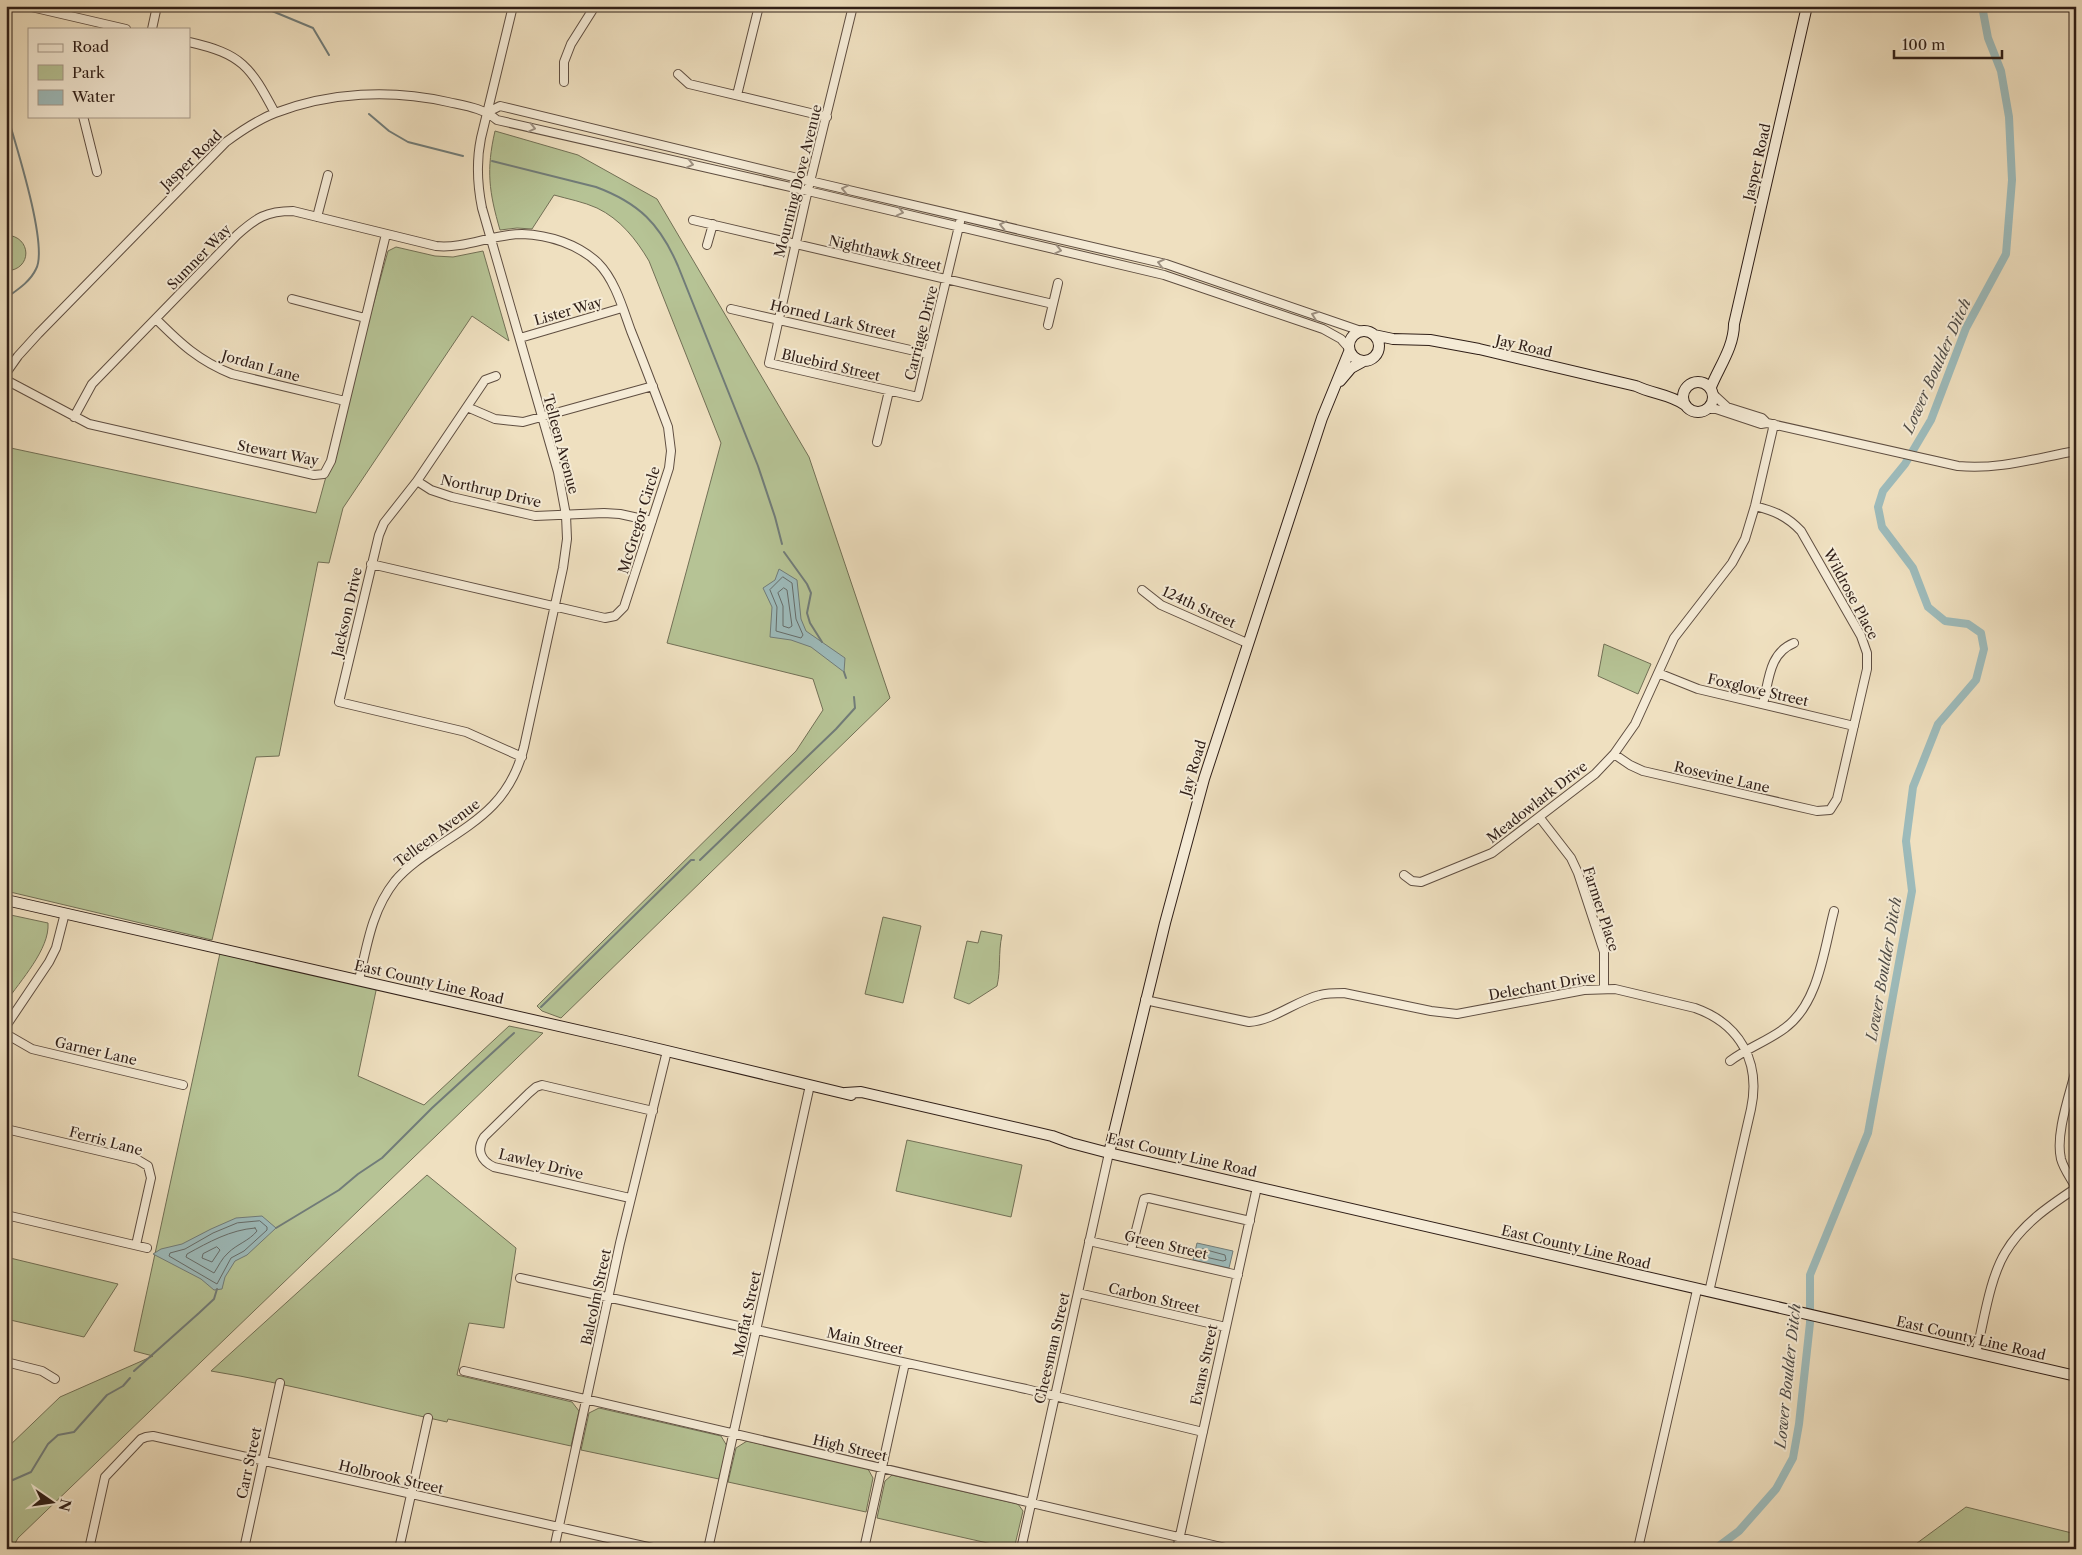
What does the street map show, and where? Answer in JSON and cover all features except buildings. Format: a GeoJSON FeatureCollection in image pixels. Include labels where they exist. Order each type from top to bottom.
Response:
{"type":"FeatureCollection","features":[{"type":"Feature","properties":{"kind":"main road","name":"Jasper Road"},"geometry":{"type":"LineString","coordinates":[[1712,391],[1730,345],[1807,6]]}},
{"type":"Feature","properties":{"kind":"main road","name":"Jasper Road"},"geometry":{"type":"LineString","coordinates":[[1692,383],[1703,379],[1712,370],[1734,324]]}},
{"type":"Feature","properties":{"kind":"main road"},"geometry":{"type":"LineString","coordinates":[[1361,331],[1374,334],[1378,342],[1377,355],[1370,360],[1362,362],[1354,359],[1349,350],[1350,339],[1361,331]]}},
{"type":"Feature","properties":{"kind":"main road","name":"Jay Road"},"geometry":{"type":"LineString","coordinates":[[1374,334],[1406,340],[1430,340],[1479,349],[1636,386],[1643,390],[1669,396],[1685,405]]}},
{"type":"Feature","properties":{"kind":"main road","name":"Jay Road"},"geometry":{"type":"LineString","coordinates":[[1377,355],[1389,346],[1406,340]]}},
{"type":"Feature","properties":{"kind":"main road","name":"Jay Road"},"geometry":{"type":"LineString","coordinates":[[1109,1153],[1145,1000],[1196,804],[1247,643],[1329,399],[1349,350]]}},
{"type":"Feature","properties":{"kind":"main road","name":"Jay Road"},"geometry":{"type":"LineString","coordinates":[[1329,399],[1346,372],[1362,362]]}},
{"type":"Feature","properties":{"kind":"main road"},"geometry":{"type":"LineString","coordinates":[[1704,382],[1712,391],[1713,402],[1708,409],[1695,412],[1685,405],[1683,397],[1692,383],[1704,382]]}},
{"type":"Feature","properties":{"kind":"main road","name":"Jay Road"},"geometry":{"type":"LineString","coordinates":[[1636,386],[1643,385],[1674,390],[1692,383]]}},
{"type":"Feature","properties":{"kind":"main road","name":"East County Line Road"},"geometry":{"type":"LineString","coordinates":[[6,900],[810,1085],[846,1093],[861,1092],[1052,1136],[1109,1153],[2076,1376]]}},
{"type":"Feature","properties":{"kind":"street"},"geometry":{"type":"LineString","coordinates":[[28,6],[122,28]]}},
{"type":"Feature","properties":{"kind":"street"},"geometry":{"type":"LineString","coordinates":[[152,28],[157,6]]}},
{"type":"Feature","properties":{"kind":"street","name":"Telleen Avenue"},"geometry":{"type":"LineString","coordinates":[[359,980],[374,918],[396,880],[412,864],[480,819],[506,789],[517,771],[522,756],[555,606],[565,552],[566,515],[558,472],[482,208],[477,169],[478,153],[513,6]]}},
{"type":"Feature","properties":{"kind":"street"},"geometry":{"type":"LineString","coordinates":[[564,82],[564,62],[571,44],[595,6]]}},
{"type":"Feature","properties":{"kind":"street"},"geometry":{"type":"LineString","coordinates":[[737,95],[759,6]]}},
{"type":"Feature","properties":{"kind":"street","name":"Mourning Dove Avenue"},"geometry":{"type":"LineString","coordinates":[[769,363],[810,181],[854,6]]}},
{"type":"Feature","properties":{"kind":"street"},"geometry":{"type":"LineString","coordinates":[[190,42],[224,52],[241,62],[259,83],[275,113]]}},
{"type":"Feature","properties":{"kind":"street"},"geometry":{"type":"LineString","coordinates":[[678,74],[689,84],[827,117]]}},
{"type":"Feature","properties":{"kind":"street","name":"Jasper Road"},"geometry":{"type":"LineString","coordinates":[[6,372],[38,334],[210,157],[242,130],[275,113],[336,97],[368,94],[406,95],[488,112]]}},
{"type":"Feature","properties":{"kind":"street"},"geometry":{"type":"LineString","coordinates":[[1349,350],[1341,339],[1323,329],[1216,291],[1164,275],[497,120],[488,112],[500,106],[810,181],[1089,245],[1183,269],[1361,331]]}},
{"type":"Feature","properties":{"kind":"street"},"geometry":{"type":"LineString","coordinates":[[84,118],[97,172]]}},
{"type":"Feature","properties":{"kind":"street"},"geometry":{"type":"LineString","coordinates":[[317,217],[328,175]]}},
{"type":"Feature","properties":{"kind":"street","name":"Sumner Way"},"geometry":{"type":"LineString","coordinates":[[74,417],[92,384],[237,235],[257,218],[276,211],[293,211],[386,234]]}},
{"type":"Feature","properties":{"kind":"street","name":"Carriage Drive"},"geometry":{"type":"LineString","coordinates":[[918,397],[962,215]]}},
{"type":"Feature","properties":{"kind":"street","name":"Nighthawk Street"},"geometry":{"type":"LineString","coordinates":[[693,220],[1053,304]]}},
{"type":"Feature","properties":{"kind":"street"},"geometry":{"type":"LineString","coordinates":[[707,246],[712,224]]}},
{"type":"Feature","properties":{"kind":"street","name":"McGregor Circle"},"geometry":{"type":"LineString","coordinates":[[371,564],[605,618],[614,616],[620,612],[627,600],[669,468],[671,451],[668,427],[653,386],[613,285],[599,264],[572,245],[524,234],[506,234],[446,247],[386,234]]}},
{"type":"Feature","properties":{"kind":"street","name":"Stewart Way"},"geometry":{"type":"LineString","coordinates":[[74,417],[89,424],[314,475],[324,474],[331,461],[386,234]]}},
{"type":"Feature","properties":{"kind":"street"},"geometry":{"type":"LineString","coordinates":[[1086,256],[1089,245]]}},
{"type":"Feature","properties":{"kind":"street"},"geometry":{"type":"LineString","coordinates":[[1048,325],[1058,283]]}},
{"type":"Feature","properties":{"kind":"street"},"geometry":{"type":"LineString","coordinates":[[292,299],[366,318]]}},
{"type":"Feature","properties":{"kind":"street","name":"Lister Way"},"geometry":{"type":"LineString","coordinates":[[520,338],[622,308]]}},
{"type":"Feature","properties":{"kind":"street","name":"Horned Lark Street"},"geometry":{"type":"LineString","coordinates":[[731,309],[928,354]]}},
{"type":"Feature","properties":{"kind":"street","name":"Jordan Lane"},"geometry":{"type":"LineString","coordinates":[[156,319],[198,358],[216,368],[232,374],[345,401]]}},
{"type":"Feature","properties":{"kind":"street","name":"Bluebird Street"},"geometry":{"type":"LineString","coordinates":[[769,363],[918,397]]}},
{"type":"Feature","properties":{"kind":"street","name":"Jackson Drive"},"geometry":{"type":"LineString","coordinates":[[496,376],[485,380],[417,481],[384,523],[371,564],[339,702],[466,732],[522,756]]}},
{"type":"Feature","properties":{"kind":"street"},"geometry":{"type":"LineString","coordinates":[[6,380],[74,417]]}},
{"type":"Feature","properties":{"kind":"street"},"geometry":{"type":"LineString","coordinates":[[467,407],[488,417],[508,422],[523,422],[653,386]]}},
{"type":"Feature","properties":{"kind":"street"},"geometry":{"type":"LineString","coordinates":[[877,442],[889,391]]}},
{"type":"Feature","properties":{"kind":"street"},"geometry":{"type":"LineString","coordinates":[[1712,391],[1727,407],[1762,418],[1770,423],[1958,466],[1991,467],[2076,451]]}},
{"type":"Feature","properties":{"kind":"street"},"geometry":{"type":"LineString","coordinates":[[1708,409],[1716,409],[1761,424],[1770,423]]}},
{"type":"Feature","properties":{"kind":"street","name":"Meadowlark Drive"},"geometry":{"type":"LineString","coordinates":[[1404,876],[1412,881],[1421,882],[1470,864],[1492,853],[1595,774],[1614,754],[1635,724],[1674,638],[1732,563],[1745,539],[1755,506],[1770,423]]}},
{"type":"Feature","properties":{"kind":"street","name":"Northrup Drive"},"geometry":{"type":"LineString","coordinates":[[417,481],[431,490],[461,500],[535,516],[604,512],[652,521]]}},
{"type":"Feature","properties":{"kind":"street","name":"Wildrose Place"},"geometry":{"type":"LineString","coordinates":[[1755,506],[1777,512],[1793,522],[1801,531],[1861,636],[1867,652],[1867,668],[1837,799],[1830,810]]}},
{"type":"Feature","properties":{"kind":"street","name":"124th Street"},"geometry":{"type":"LineString","coordinates":[[1142,590],[1161,605],[1247,643]]}},
{"type":"Feature","properties":{"kind":"street"},"geometry":{"type":"LineString","coordinates":[[1763,704],[1777,655],[1784,647],[1794,643]]}},
{"type":"Feature","properties":{"kind":"street","name":"Foxglove Street"},"geometry":{"type":"LineString","coordinates":[[1658,673],[1698,689],[1854,726]]}},
{"type":"Feature","properties":{"kind":"street","name":"Rosevine Lane"},"geometry":{"type":"LineString","coordinates":[[1614,754],[1643,771],[1817,811],[1830,810]]}},
{"type":"Feature","properties":{"kind":"street","name":"Farmer Place"},"geometry":{"type":"LineString","coordinates":[[1540,818],[1571,858],[1578,873],[1604,952],[1604,988]]}},
{"type":"Feature","properties":{"kind":"street"},"geometry":{"type":"LineString","coordinates":[[1730,1061],[1786,1028],[1804,1009],[1813,990],[1834,911]]}},
{"type":"Feature","properties":{"kind":"street"},"geometry":{"type":"LineString","coordinates":[[6,1026],[49,962],[56,948],[65,913]]}},
{"type":"Feature","properties":{"kind":"street","name":"Delechant Drive"},"geometry":{"type":"LineString","coordinates":[[1145,1000],[1249,1022],[1263,1020],[1319,995],[1344,994],[1431,1011],[1457,1014],[1584,990],[1604,988],[1707,1012],[1718,1018],[1734,1032],[1746,1050],[1753,1073],[1754,1096],[1708,1292]]}},
{"type":"Feature","properties":{"kind":"street","name":"Garner Lane"},"geometry":{"type":"LineString","coordinates":[[6,1034],[32,1049],[184,1085]]}},
{"type":"Feature","properties":{"kind":"street","name":"Balcolm Street"},"geometry":{"type":"LineString","coordinates":[[554,1549],[630,1198],[667,1051]]}},
{"type":"Feature","properties":{"kind":"street"},"geometry":{"type":"LineString","coordinates":[[1976,1352],[1994,1276],[2005,1253],[2022,1230],[2044,1210],[2076,1188],[2065,1170],[2060,1148],[2060,1136],[2076,1069]]}},
{"type":"Feature","properties":{"kind":"street","name":"Lawley Drive"},"geometry":{"type":"LineString","coordinates":[[630,1198],[494,1167],[483,1160],[479,1146],[484,1137],[529,1092],[542,1085],[653,1111]]}},
{"type":"Feature","properties":{"kind":"street","name":"Moffat Street"},"geometry":{"type":"LineString","coordinates":[[708,1549],[810,1085]]}},
{"type":"Feature","properties":{"kind":"street","name":"Ferris Lane"},"geometry":{"type":"LineString","coordinates":[[6,1129],[138,1160],[148,1166],[151,1178],[136,1245]]}},
{"type":"Feature","properties":{"kind":"street","name":"Cheesman Street"},"geometry":{"type":"LineString","coordinates":[[1021,1549],[1109,1153]]}},
{"type":"Feature","properties":{"kind":"street","name":"Evans Street"},"geometry":{"type":"LineString","coordinates":[[1177,1549],[1257,1187]]}},
{"type":"Feature","properties":{"kind":"street"},"geometry":{"type":"LineString","coordinates":[[1131,1250],[1144,1199],[1149,1198],[1250,1221]]}},
{"type":"Feature","properties":{"kind":"street"},"geometry":{"type":"LineString","coordinates":[[6,1215],[148,1248]]}},
{"type":"Feature","properties":{"kind":"street","name":"Green Street"},"geometry":{"type":"LineString","coordinates":[[1089,1241],[1238,1275]]}},
{"type":"Feature","properties":{"kind":"street","name":"Main Street"},"geometry":{"type":"LineString","coordinates":[[520,1278],[1054,1396],[1202,1432]]}},
{"type":"Feature","properties":{"kind":"street"},"geometry":{"type":"LineString","coordinates":[[1639,1544],[1697,1290]]}},
{"type":"Feature","properties":{"kind":"street","name":"Carbon Street"},"geometry":{"type":"LineString","coordinates":[[1078,1293],[1226,1327]]}},
{"type":"Feature","properties":{"kind":"street"},"geometry":{"type":"LineString","coordinates":[[6,1362],[42,1371],[55,1379]]}},
{"type":"Feature","properties":{"kind":"street"},"geometry":{"type":"LineString","coordinates":[[864,1549],[905,1363]]}},
{"type":"Feature","properties":{"kind":"street","name":"High Street"},"geometry":{"type":"LineString","coordinates":[[464,1372],[1230,1549]]}},
{"type":"Feature","properties":{"kind":"street","name":"Carr Street"},"geometry":{"type":"LineString","coordinates":[[244,1549],[280,1383]]}},
{"type":"Feature","properties":{"kind":"street"},"geometry":{"type":"LineString","coordinates":[[399,1549],[428,1418]]}},
{"type":"Feature","properties":{"kind":"street","name":"Holbrook Street"},"geometry":{"type":"LineString","coordinates":[[88,1549],[105,1477],[141,1439],[154,1436],[657,1549]]}},
{"type":"Feature","properties":{"kind":"green space"},"geometry":{"type":"Polygon","coordinates":[[[495,131],[578,155],[657,199],[809,457],[890,698],[561,1018],[542,1011],[537,1006],[796,751],[823,710],[813,679],[667,643],[721,443],[649,261],[633,237],[620,224],[597,208],[554,195],[532,229],[500,230],[493,204],[490,181],[490,158],[495,131]]]}},
{"type":"Feature","properties":{"kind":"green space"},"geometry":{"type":"Polygon","coordinates":[[[6,235],[21,241],[26,253],[21,265],[6,271],[6,235]]]}},
{"type":"Feature","properties":{"kind":"green space"},"geometry":{"type":"Polygon","coordinates":[[[396,247],[435,256],[453,257],[483,251],[509,341],[472,316],[343,508],[329,563],[318,562],[279,756],[256,757],[212,940],[6,891],[6,447],[316,513],[388,251],[396,247]]]}},
{"type":"Feature","properties":{"kind":"green space"},"geometry":{"type":"Polygon","coordinates":[[[1604,644],[1651,664],[1638,694],[1598,676],[1604,644]]]}},
{"type":"Feature","properties":{"kind":"green space"},"geometry":{"type":"Polygon","coordinates":[[[6,914],[48,923],[47,933],[39,954],[6,1002],[6,914]]]}},
{"type":"Feature","properties":{"kind":"green space"},"geometry":{"type":"Polygon","coordinates":[[[883,917],[921,926],[903,1003],[865,994],[883,917]]]}},
{"type":"Feature","properties":{"kind":"green space"},"geometry":{"type":"Polygon","coordinates":[[[981,931],[1002,935],[998,980],[997,986],[969,1004],[954,998],[967,941],[978,943],[981,931]]]}},
{"type":"Feature","properties":{"kind":"green space"},"geometry":{"type":"Polygon","coordinates":[[[220,953],[377,986],[358,1076],[424,1105],[509,1026],[543,1033],[18,1538],[12,1549],[6,1549],[6,1449],[60,1397],[153,1356],[134,1351],[220,953]]]}},
{"type":"Feature","properties":{"kind":"green space"},"geometry":{"type":"Polygon","coordinates":[[[907,1140],[1022,1165],[1011,1217],[896,1191],[907,1140]]]}},
{"type":"Feature","properties":{"kind":"green space"},"geometry":{"type":"Polygon","coordinates":[[[427,1175],[516,1248],[504,1328],[469,1323],[457,1375],[572,1402],[579,1411],[571,1446],[448,1419],[447,1422],[300,1388],[211,1371],[427,1175]]]}},
{"type":"Feature","properties":{"kind":"green space"},"geometry":{"type":"Polygon","coordinates":[[[6,1257],[118,1284],[84,1337],[6,1319],[6,1257]]]}},
{"type":"Feature","properties":{"kind":"green space"},"geometry":{"type":"Polygon","coordinates":[[[599,1408],[721,1436],[727,1446],[719,1479],[581,1450],[589,1413],[599,1408]]]}},
{"type":"Feature","properties":{"kind":"green space"},"geometry":{"type":"Polygon","coordinates":[[[747,1441],[868,1469],[873,1478],[866,1512],[728,1482],[736,1448],[747,1441]]]}},
{"type":"Feature","properties":{"kind":"green space"},"geometry":{"type":"Polygon","coordinates":[[[892,1475],[1018,1504],[1023,1511],[1014,1549],[877,1518],[885,1481],[892,1475]]]}},
{"type":"Feature","properties":{"kind":"green space"},"geometry":{"type":"Polygon","coordinates":[[[1966,1507],[2076,1534],[2076,1549],[1909,1549],[1966,1507]]]}},
{"type":"Feature","properties":{"kind":"water"},"geometry":{"type":"Polygon","coordinates":[[[779,569],[797,580],[801,619],[806,631],[845,658],[844,672],[811,647],[791,640],[770,637],[772,607],[763,588],[775,580],[779,569]]]}},
{"type":"Feature","properties":{"kind":"water"},"geometry":{"type":"Polygon","coordinates":[[[262,1216],[276,1228],[247,1255],[235,1261],[225,1277],[222,1289],[214,1290],[201,1279],[153,1254],[161,1249],[182,1244],[236,1218],[262,1216]]]}},
{"type":"Feature","properties":{"kind":"water"},"geometry":{"type":"Polygon","coordinates":[[[1197,1243],[1233,1251],[1229,1268],[1193,1260],[1197,1243]]]}},
{"type":"Feature","properties":{"kind":"waterway"},"geometry":{"type":"LineString","coordinates":[[260,6],[313,28],[329,55]]}},
{"type":"Feature","properties":{"kind":"waterway","name":"Lower Boulder Ditch"},"geometry":{"type":"LineString","coordinates":[[1715,1549],[1739,1531],[1776,1489],[1793,1458],[1799,1424],[1810,1323],[1810,1275],[1868,1133],[1912,891],[1906,841],[1913,787],[1938,724],[1976,680],[1984,649],[1981,633],[1968,624],[1945,621],[1928,607],[1913,568],[1882,527],[1878,507],[1883,491],[1905,464],[1931,420],[1966,328],[2006,254],[2012,180],[2009,117],[2001,71],[1988,38],[1982,6]]}},
{"type":"Feature","properties":{"kind":"waterway"},"geometry":{"type":"LineString","coordinates":[[6,111],[29,192],[38,239],[39,257],[36,269],[30,278],[6,298]]}},
{"type":"Feature","properties":{"kind":"waterway"},"geometry":{"type":"LineString","coordinates":[[369,114],[389,131],[408,142],[463,156]]}},
{"type":"Feature","properties":{"kind":"waterway"},"geometry":{"type":"LineString","coordinates":[[492,161],[596,187],[611,193],[636,208],[664,238],[678,266],[758,466],[782,544]]}},
{"type":"Feature","properties":{"kind":"waterway"},"geometry":{"type":"LineString","coordinates":[[784,552],[807,584],[811,593],[807,613],[810,623],[822,642]]}},
{"type":"Feature","properties":{"kind":"waterway"},"geometry":{"type":"LineString","coordinates":[[844,672],[846,678]]}},
{"type":"Feature","properties":{"kind":"waterway"},"geometry":{"type":"LineString","coordinates":[[700,860],[836,729],[855,708],[854,697]]}},
{"type":"Feature","properties":{"kind":"waterway"},"geometry":{"type":"LineString","coordinates":[[541,1007],[691,860],[694,860]]}},
{"type":"Feature","properties":{"kind":"waterway"},"geometry":{"type":"LineString","coordinates":[[276,1228],[339,1190],[382,1158],[432,1108],[514,1033]]}},
{"type":"Feature","properties":{"kind":"waterway"},"geometry":{"type":"LineString","coordinates":[[134,1371],[214,1299],[217,1289]]}},
{"type":"Feature","properties":{"kind":"waterway"},"geometry":{"type":"LineString","coordinates":[[6,1483],[31,1472],[48,1444],[58,1435],[74,1432],[107,1395],[123,1386],[130,1378]]}}]}
